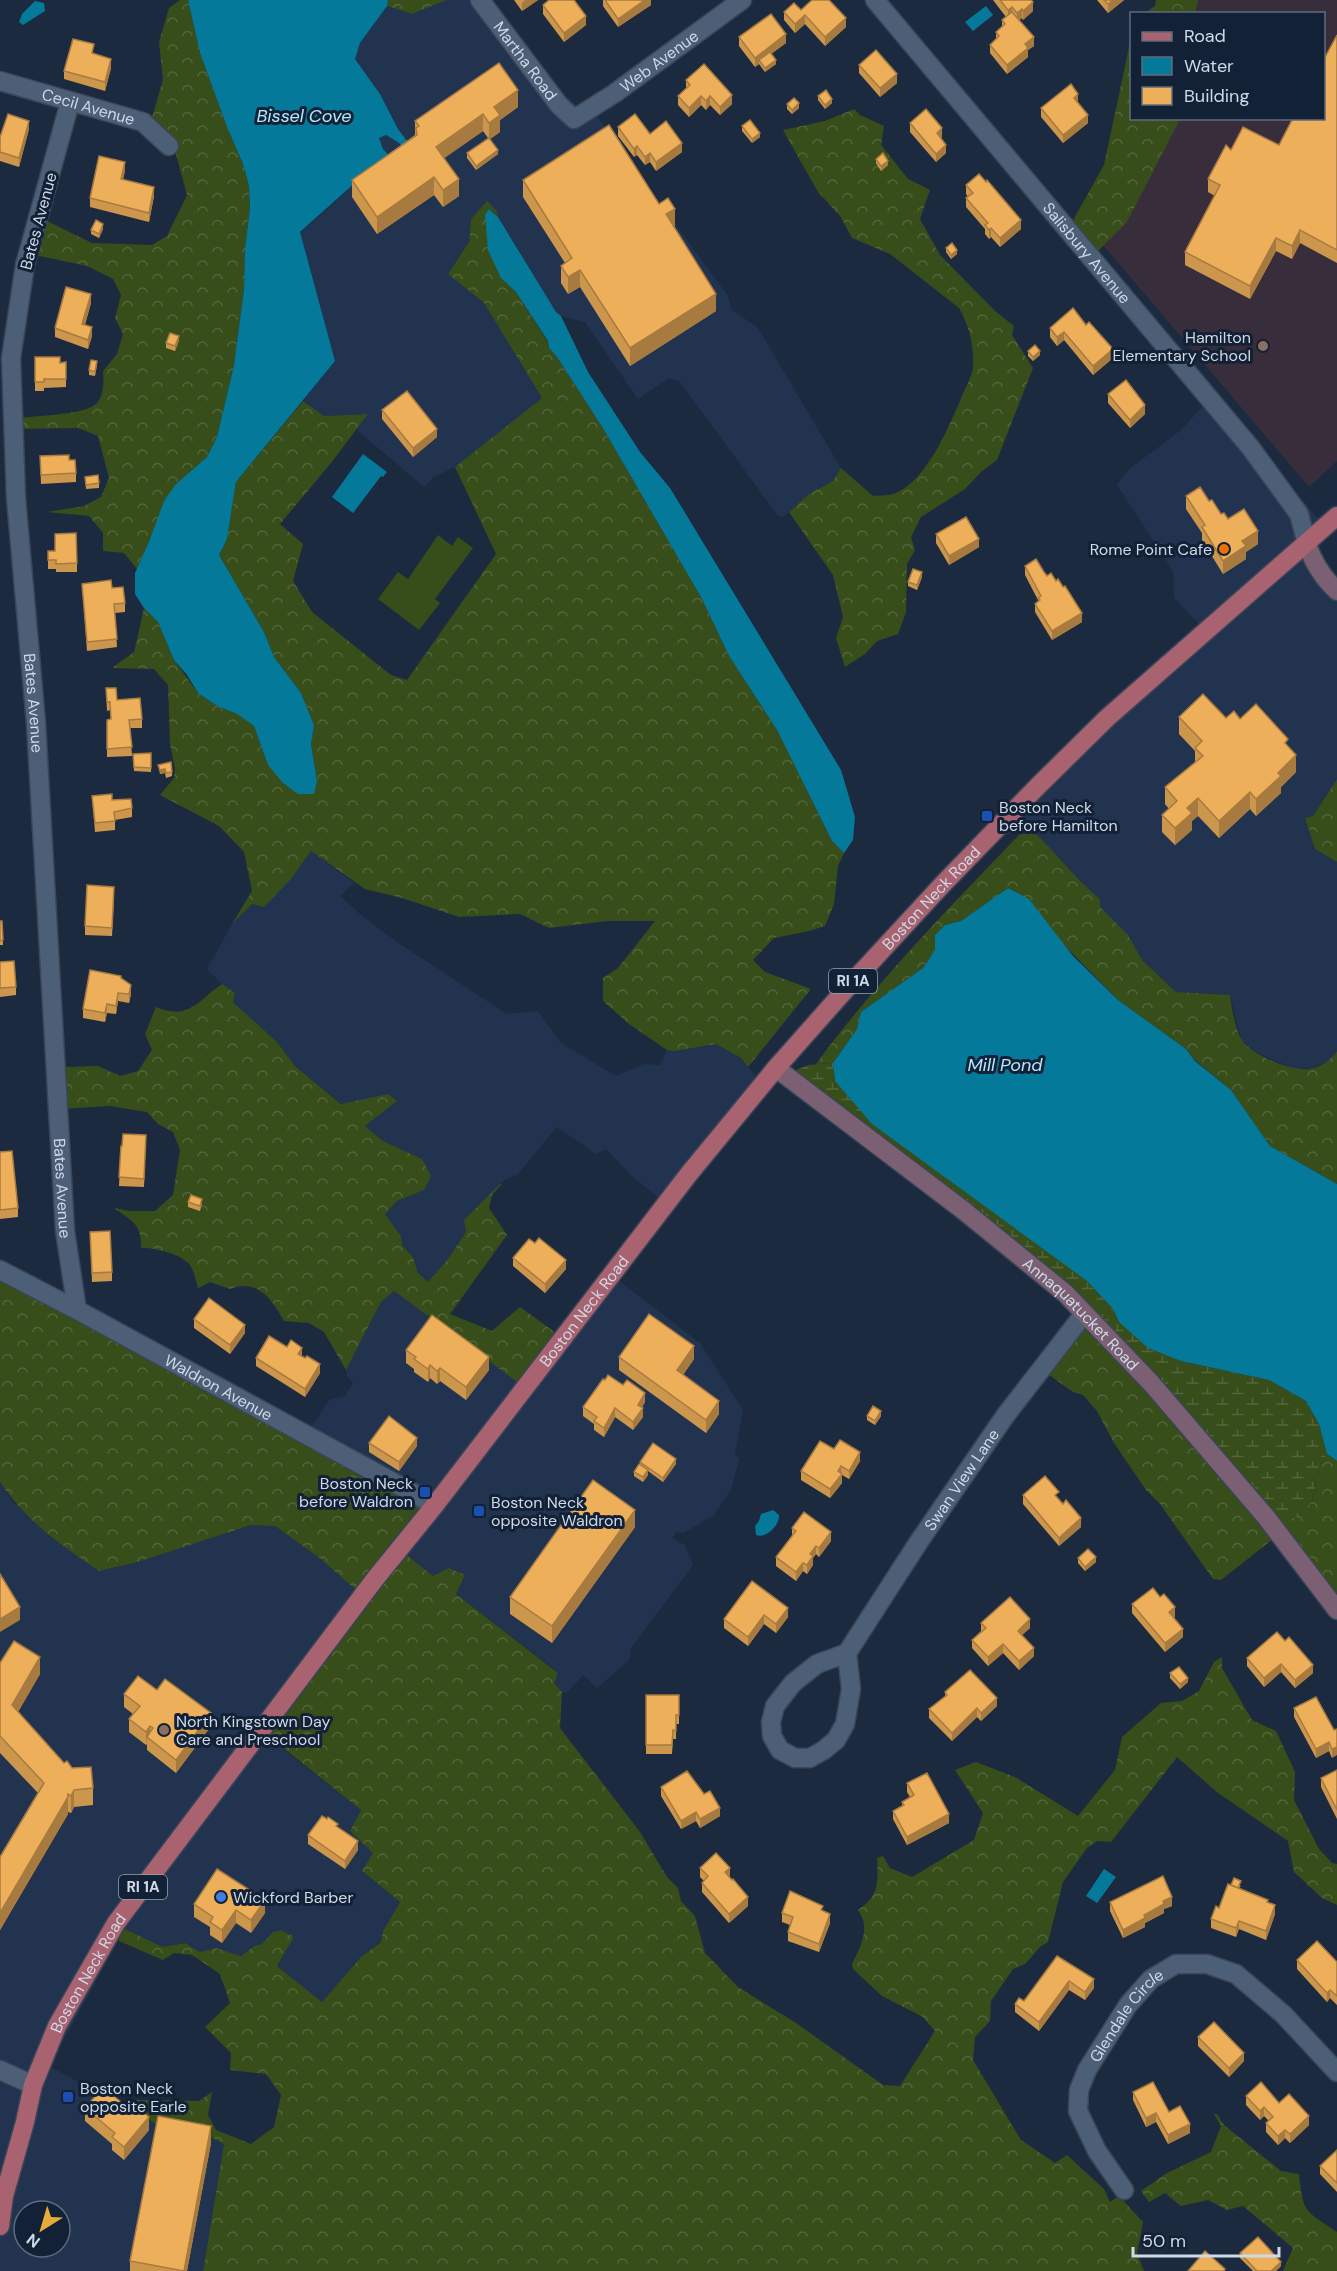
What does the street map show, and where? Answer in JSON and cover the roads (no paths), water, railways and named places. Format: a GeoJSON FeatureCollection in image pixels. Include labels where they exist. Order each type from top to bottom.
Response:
{"type":"FeatureCollection","features":[{"type":"Feature","properties":{"kind":"main road","name":"Boston Neck Road"},"geometry":{"type":"LineString","coordinates":[[0,2226],[4,2196],[33,2085],[57,2026],[116,1923],[371,1584],[435,1505],[688,1175],[776,1068],[942,885],[1107,718],[1337,516]]}},
{"type":"Feature","properties":{"kind":"street","name":"Martha Road"},"geometry":{"type":"LineString","coordinates":[[480,0],[559,105],[574,119]]}},
{"type":"Feature","properties":{"kind":"street","name":"Web Avenue"},"geometry":{"type":"LineString","coordinates":[[574,119],[615,93],[742,0]]}},
{"type":"Feature","properties":{"kind":"street","name":"Salisbury Avenue"},"geometry":{"type":"LineString","coordinates":[[875,0],[1250,447],[1299,514],[1307,544]]}},
{"type":"Feature","properties":{"kind":"street","name":"Cecil Avenue"},"geometry":{"type":"LineString","coordinates":[[0,81],[143,122],[170,146]]}},
{"type":"Feature","properties":{"kind":"street","name":"Bates Avenue"},"geometry":{"type":"LineString","coordinates":[[70,102],[25,265],[5,358],[36,723],[65,1231],[78,1310]]}},
{"type":"Feature","properties":{"kind":"street"},"geometry":{"type":"LineString","coordinates":[[1307,544],[1320,572],[1337,591]]}},
{"type":"Feature","properties":{"kind":"street","name":"Annaquatucket Road"},"geometry":{"type":"LineString","coordinates":[[776,1068],[963,1210],[1065,1293],[1159,1392],[1266,1517],[1337,1610]]}},
{"type":"Feature","properties":{"kind":"street","name":"Waldron Avenue"},"geometry":{"type":"LineString","coordinates":[[0,1270],[78,1310],[435,1505]]}},
{"type":"Feature","properties":{"kind":"street","name":"Swan View Lane"},"geometry":{"type":"LineString","coordinates":[[847,1653],[918,1543],[1005,1416],[1083,1314]]}},
{"type":"Feature","properties":{"kind":"street"},"geometry":{"type":"LineString","coordinates":[[847,1653],[851,1689],[845,1724],[836,1740],[810,1758],[795,1758],[780,1750],[772,1736],[771,1722],[775,1706],[794,1683],[816,1664],[847,1653]]}},
{"type":"Feature","properties":{"kind":"street","name":"Glendale Circle"},"geometry":{"type":"LineString","coordinates":[[1124,2190],[1097,2151],[1078,2111],[1079,2090],[1087,2070],[1128,2005],[1151,1979],[1176,1964],[1207,1964],[1236,1974],[1283,2014],[1337,2072]]}},
{"type":"Feature","properties":{"kind":"street"},"geometry":{"type":"LineString","coordinates":[[0,2070],[33,2085]]}},
{"type":"Feature","properties":{"kind":"water","name":"Bissel Cove"},"geometry":{"type":"Polygon","coordinates":[[[188,0],[388,0],[387,6],[360,43],[355,59],[380,94],[398,129],[414,150],[409,154],[399,143],[386,135],[379,138],[383,149],[396,163],[365,174],[300,232],[335,361],[236,482],[227,539],[219,555],[264,632],[274,657],[301,693],[314,725],[311,744],[317,781],[314,794],[298,794],[283,783],[268,765],[254,726],[198,693],[174,660],[158,622],[144,608],[135,594],[135,573],[164,501],[175,485],[207,457],[217,437],[234,365],[244,289],[245,248],[250,208],[249,186],[243,164],[200,53],[188,0]]]}},
{"type":"Feature","properties":{"kind":"water"},"geometry":{"type":"Polygon","coordinates":[[[35,1],[44,3],[45,11],[23,25],[19,22],[22,14],[35,1]]]}},
{"type":"Feature","properties":{"kind":"water"},"geometry":{"type":"Polygon","coordinates":[[[986,6],[993,15],[973,31],[965,22],[986,6]]]}},
{"type":"Feature","properties":{"kind":"water"},"geometry":{"type":"Polygon","coordinates":[[[489,209],[498,217],[556,312],[561,316],[588,372],[640,452],[670,488],[841,770],[855,817],[853,840],[844,853],[832,841],[777,730],[729,656],[702,599],[604,430],[549,348],[548,341],[516,292],[501,278],[488,250],[485,215],[489,209]]]}},
{"type":"Feature","properties":{"kind":"water"},"geometry":{"type":"Polygon","coordinates":[[[363,454],[387,472],[383,477],[381,476],[353,513],[332,497],[363,454]]]}},
{"type":"Feature","properties":{"kind":"water","name":"Mill Pond"},"geometry":{"type":"Polygon","coordinates":[[[1008,888],[1029,899],[1073,956],[1118,1000],[1186,1049],[1195,1061],[1231,1090],[1270,1146],[1337,1184],[1337,1461],[1327,1454],[1319,1424],[1306,1401],[1269,1380],[1181,1361],[1148,1348],[1119,1322],[1113,1309],[1087,1281],[872,1124],[835,1081],[833,1063],[857,1029],[861,1012],[923,968],[935,950],[935,935],[945,925],[961,921],[1008,888]]]}},
{"type":"Feature","properties":{"kind":"water"},"geometry":{"type":"Polygon","coordinates":[[[773,1510],[779,1515],[775,1527],[764,1535],[756,1535],[755,1526],[761,1514],[773,1510]]]}},
{"type":"Feature","properties":{"kind":"water"},"geometry":{"type":"Polygon","coordinates":[[[1104,1869],[1116,1877],[1097,1903],[1086,1896],[1104,1869]]]}},
{"type":"Feature","properties":{"kind":"place","name":"Hamilton Elementary School"},"geometry":{"type":"Point","coordinates":[1263,346]}},
{"type":"Feature","properties":{"kind":"place","name":"Rome Point Cafe"},"geometry":{"type":"Point","coordinates":[1224,549]}},
{"type":"Feature","properties":{"kind":"place","name":"Boston Neck before Hamilton"},"geometry":{"type":"Point","coordinates":[987,816]}},
{"type":"Feature","properties":{"kind":"place","name":"Boston Neck before Waldron"},"geometry":{"type":"Point","coordinates":[425,1492]}},
{"type":"Feature","properties":{"kind":"place","name":"Boston Neck opposite Waldron"},"geometry":{"type":"Point","coordinates":[479,1511]}},
{"type":"Feature","properties":{"kind":"place","name":"North Kingstown Day Care and Preschool"},"geometry":{"type":"Point","coordinates":[164,1730]}},
{"type":"Feature","properties":{"kind":"place","name":"Wickford Barber"},"geometry":{"type":"Point","coordinates":[221,1897]}},
{"type":"Feature","properties":{"kind":"place","name":"Boston Neck opposite Earle"},"geometry":{"type":"Point","coordinates":[68,2097]}}]}
